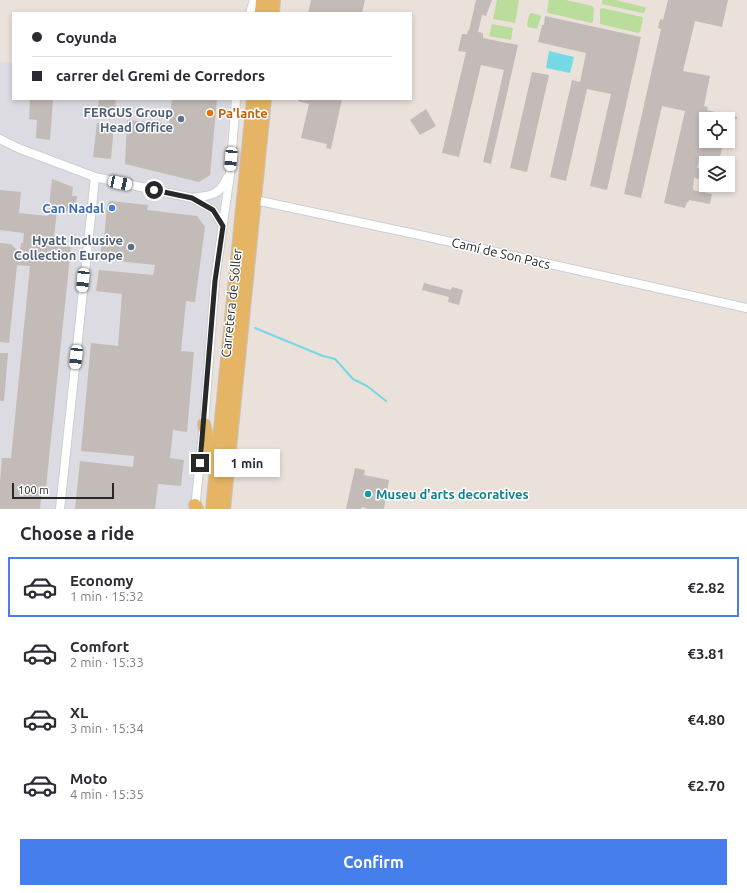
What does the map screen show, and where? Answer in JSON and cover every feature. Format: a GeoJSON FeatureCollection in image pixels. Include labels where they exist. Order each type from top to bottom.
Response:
{"type":"FeatureCollection","features":[{"type":"Feature","properties":{"kind":"main road"},"geometry":{"type":"LineString","coordinates":[[261,12],[262,0]]}},
{"type":"Feature","properties":{"kind":"main road"},"geometry":{"type":"LineString","coordinates":[[273,12],[274,0]]}},
{"type":"Feature","properties":{"kind":"main road","name":"Carretera de Sóller"},"geometry":{"type":"LineString","coordinates":[[212,509],[253,100]]}},
{"type":"Feature","properties":{"kind":"main road","name":"Carretera de Sóller"},"geometry":{"type":"LineString","coordinates":[[224,509],[265,100]]}},
{"type":"Feature","properties":{"kind":"main road"},"geometry":{"type":"LineString","coordinates":[[204,424],[210,448],[209,509]]}},
{"type":"Feature","properties":{"kind":"street"},"geometry":{"type":"LineString","coordinates":[[250,12],[254,0]]}},
{"type":"Feature","properties":{"kind":"street"},"geometry":{"type":"LineString","coordinates":[[196,508],[215,281],[230,174],[236,100]]}},
{"type":"Feature","properties":{"kind":"street"},"geometry":{"type":"LineString","coordinates":[[0,139],[18,148],[95,177],[192,198],[213,210],[223,226]]}},
{"type":"Feature","properties":{"kind":"street"},"geometry":{"type":"LineString","coordinates":[[192,198],[213,194],[221,190],[230,174]]}},
{"type":"Feature","properties":{"kind":"street"},"geometry":{"type":"LineString","coordinates":[[60,509],[95,177]]}},
{"type":"Feature","properties":{"kind":"street","name":"Camí de Son Pacs"},"geometry":{"type":"LineString","coordinates":[[255,200],[747,308]]}},
{"type":"Feature","properties":{"kind":"shaded area"},"geometry":{"type":"Polygon","coordinates":[[[0,62],[12,63],[12,100],[230,100],[192,509],[0,509],[0,62]]]}},
{"type":"Feature","properties":{"kind":"green space"},"geometry":{"type":"Polygon","coordinates":[[[497,0],[519,0],[515,23],[493,19],[497,0]]]}},
{"type":"Feature","properties":{"kind":"green space"},"geometry":{"type":"Polygon","coordinates":[[[549,0],[566,0],[592,6],[594,8],[592,23],[548,13],[547,10],[549,0]]]}},
{"type":"Feature","properties":{"kind":"green space"},"geometry":{"type":"Polygon","coordinates":[[[602,0],[616,0],[646,8],[644,13],[642,13],[602,4],[602,0]]]}},
{"type":"Feature","properties":{"kind":"green space"},"geometry":{"type":"Polygon","coordinates":[[[603,8],[642,17],[643,19],[640,32],[638,33],[600,24],[600,9],[603,8]]]}},
{"type":"Feature","properties":{"kind":"green space"},"geometry":{"type":"Polygon","coordinates":[[[531,13],[540,15],[541,17],[537,29],[528,27],[527,25],[529,15],[531,13]]]}},
{"type":"Feature","properties":{"kind":"green space"},"geometry":{"type":"Polygon","coordinates":[[[492,24],[513,28],[511,40],[489,36],[492,24]]]}},
{"type":"Feature","properties":{"kind":"water"},"geometry":{"type":"Polygon","coordinates":[[[549,51],[574,57],[570,73],[546,68],[549,51]]]}},
{"type":"Feature","properties":{"kind":"building"},"geometry":{"type":"Polygon","coordinates":[[[311,0],[365,0],[362,12],[308,12],[311,0]]]}},
{"type":"Feature","properties":{"kind":"building"},"geometry":{"type":"Polygon","coordinates":[[[476,0],[492,0],[486,16],[482,15],[478,32],[483,33],[483,38],[518,45],[491,164],[483,162],[504,70],[481,65],[459,157],[442,153],[466,52],[458,51],[462,34],[467,34],[468,30],[469,31],[476,0]]]}},
{"type":"Feature","properties":{"kind":"building"},"geometry":{"type":"Polygon","coordinates":[[[668,0],[728,0],[722,27],[695,21],[683,71],[710,76],[704,106],[708,107],[707,110],[716,112],[699,112],[699,148],[722,148],[720,156],[699,156],[697,168],[699,168],[699,179],[694,178],[693,190],[712,194],[710,204],[689,200],[685,208],[664,203],[685,111],[662,106],[641,198],[624,194],[661,29],[658,28],[660,19],[663,20],[668,0]]]}},
{"type":"Feature","properties":{"kind":"building"},"geometry":{"type":"Polygon","coordinates":[[[545,16],[641,37],[607,190],[590,186],[611,94],[587,89],[566,181],[550,177],[572,80],[580,82],[586,53],[538,42],[542,25],[544,25],[545,16]]]}},
{"type":"Feature","properties":{"kind":"building"},"geometry":{"type":"Polygon","coordinates":[[[532,72],[549,75],[527,172],[510,168],[532,72]]]}},
{"type":"Feature","properties":{"kind":"building"},"geometry":{"type":"Polygon","coordinates":[[[30,100],[53,100],[50,140],[36,138],[37,120],[29,119],[30,100]]]}},
{"type":"Feature","properties":{"kind":"building"},"geometry":{"type":"Polygon","coordinates":[[[99,100],[116,100],[115,109],[98,107],[99,100]]]}},
{"type":"Feature","properties":{"kind":"building"},"geometry":{"type":"Polygon","coordinates":[[[172,100],[217,100],[210,175],[199,182],[125,164],[127,120],[169,124],[172,100]]]}},
{"type":"Feature","properties":{"kind":"building"},"geometry":{"type":"Polygon","coordinates":[[[342,100],[331,149],[326,148],[327,144],[301,138],[309,104],[298,101],[342,100]]]}},
{"type":"Feature","properties":{"kind":"building"},"geometry":{"type":"Polygon","coordinates":[[[426,109],[436,126],[420,135],[410,120],[426,109]]]}},
{"type":"Feature","properties":{"kind":"building"},"geometry":{"type":"Polygon","coordinates":[[[97,123],[114,125],[111,159],[93,157],[97,123]]]}},
{"type":"Feature","properties":{"kind":"building"},"geometry":{"type":"Polygon","coordinates":[[[52,179],[73,187],[72,196],[77,196],[75,212],[57,210],[53,246],[71,247],[46,487],[42,486],[40,509],[0,509],[2,458],[11,458],[30,266],[17,265],[9,343],[0,342],[0,243],[11,244],[20,253],[24,233],[0,230],[0,190],[21,192],[19,213],[48,216],[52,179]]]}},
{"type":"Feature","properties":{"kind":"building"},"geometry":{"type":"Polygon","coordinates":[[[110,201],[148,205],[147,210],[197,216],[205,227],[195,302],[186,301],[181,351],[194,352],[187,432],[173,430],[170,458],[184,460],[181,486],[158,484],[155,509],[75,509],[80,461],[133,467],[134,456],[81,451],[91,343],[118,346],[122,294],[96,291],[99,270],[153,275],[155,265],[100,259],[102,239],[104,240],[107,205],[110,201]]]}},
{"type":"Feature","properties":{"kind":"building"},"geometry":{"type":"Polygon","coordinates":[[[424,283],[451,290],[452,287],[463,290],[459,305],[448,302],[449,297],[422,290],[424,283]]]}},
{"type":"Feature","properties":{"kind":"building"},"geometry":{"type":"Polygon","coordinates":[[[0,353],[8,353],[4,401],[0,401],[0,353]]]}},
{"type":"Feature","properties":{"kind":"building","name":"Museu d'arts decoratives"},"geometry":{"type":"Polygon","coordinates":[[[355,468],[365,470],[364,475],[389,480],[384,509],[368,509],[362,507],[361,509],[346,509],[355,468]]]}},
{"type":"Feature","properties":{"kind":"waterway"},"geometry":{"type":"LineString","coordinates":[[255,328],[323,356],[335,359],[353,379],[367,386],[386,401]]}},
{"type":"Feature","properties":{"kind":"place","name":"Pa'lante"},"geometry":{"type":"Point","coordinates":[210,113]}},
{"type":"Feature","properties":{"kind":"place","name":"FERGUS Group Head Office"},"geometry":{"type":"Point","coordinates":[181,119]}},
{"type":"Feature","properties":{"kind":"place","name":"Can Nadal"},"geometry":{"type":"Point","coordinates":[112,208]}},
{"type":"Feature","properties":{"kind":"place","name":"Hyatt Inclusive Collection Europe"},"geometry":{"type":"Point","coordinates":[131,247]}},
{"type":"Feature","properties":{"kind":"place","name":"Museu d'arts decoratives"},"geometry":{"type":"Point","coordinates":[368,494]}},
{"type":"Feature","properties":{"kind":"route"},"geometry":{"type":"LineString","coordinates":[[154,190],[192,198],[213,210],[223,226],[215,281],[200,463]]}}]}
